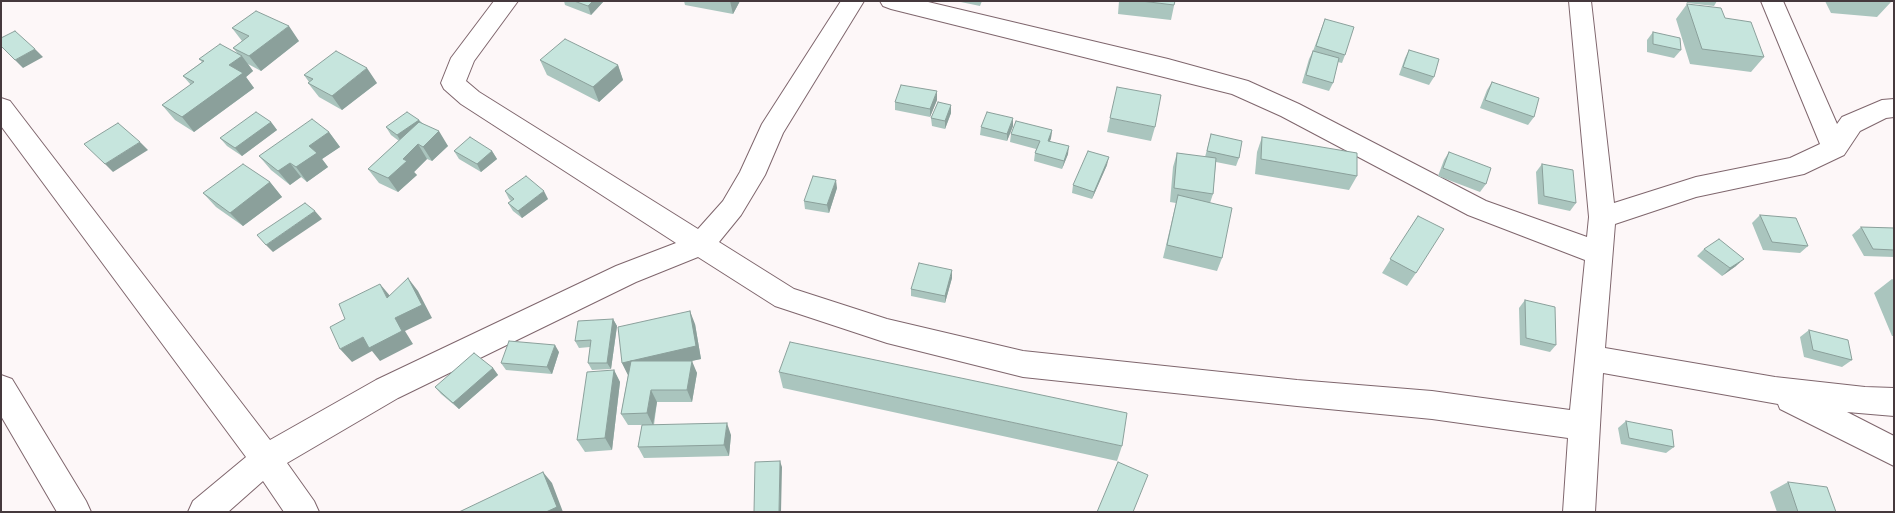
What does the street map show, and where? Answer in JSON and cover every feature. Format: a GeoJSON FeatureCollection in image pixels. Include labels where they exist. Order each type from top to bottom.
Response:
{"type":"FeatureCollection","features":[{"type":"Feature","properties":{"kind":"street"},"geometry":{"type":"LineString","coordinates":[[507,1],[463,58],[452,83],[470,98],[785,298],[887,332],[1023,364],[1432,405],[1584,426]]}},
{"type":"Feature","properties":{"kind":"street"},"geometry":{"type":"LineString","coordinates":[[204,512],[266,460],[387,389],[626,274],[702,244],[732,208],[752,175],[771,131],[853,1]]}},
{"type":"Feature","properties":{"kind":"street"},"geometry":{"type":"LineString","coordinates":[[891,1],[1238,86],[1290,110],[1477,208],[1598,253]]}},
{"type":"Feature","properties":{"kind":"street"},"geometry":{"type":"LineString","coordinates":[[1579,512],[1584,426],[1602,216],[1580,1]]}},
{"type":"Feature","properties":{"kind":"street"},"geometry":{"type":"LineString","coordinates":[[1772,1],[1836,148]]}},
{"type":"Feature","properties":{"kind":"street"},"geometry":{"type":"LineString","coordinates":[[1,106],[303,512]]}},
{"type":"Feature","properties":{"kind":"street"},"geometry":{"type":"LineString","coordinates":[[1602,216],[1696,187],[1795,167],[1836,148],[1851,124],[1882,109],[1894,108]]}},
{"type":"Feature","properties":{"kind":"street"},"geometry":{"type":"LineString","coordinates":[[1590,358],[1774,390],[1865,401],[1894,402]]}},
{"type":"Feature","properties":{"kind":"street"},"geometry":{"type":"LineString","coordinates":[[1,388],[75,512]]}},
{"type":"Feature","properties":{"kind":"street"},"geometry":{"type":"LineString","coordinates":[[1774,390],[1894,452]]}},
{"type":"Feature","properties":{"kind":"building"},"geometry":{"type":"Polygon","coordinates":[[[574,1],[593,1],[588,6],[574,1]]]}},
{"type":"Feature","properties":{"kind":"building"},"geometry":{"type":"Polygon","coordinates":[[[1141,1],[1175,1],[1174,5],[1141,1]]]}},
{"type":"Feature","properties":{"kind":"building"},"geometry":{"type":"Polygon","coordinates":[[[1687,4],[1721,8],[1725,18],[1751,22],[1764,57],[1702,49],[1687,4]]]}},
{"type":"Feature","properties":{"kind":"building"},"geometry":{"type":"Polygon","coordinates":[[[256,11],[289,26],[249,56],[233,48],[249,36],[232,28],[256,11]]]}},
{"type":"Feature","properties":{"kind":"building"},"geometry":{"type":"Polygon","coordinates":[[[1325,19],[1354,27],[1345,55],[1316,46],[1325,19]]]}},
{"type":"Feature","properties":{"kind":"building"},"geometry":{"type":"Polygon","coordinates":[[[15,31],[35,49],[15,60],[1,46],[1,38],[15,31]]]}},
{"type":"Feature","properties":{"kind":"building"},"geometry":{"type":"Polygon","coordinates":[[[1653,32],[1680,38],[1681,50],[1653,44],[1653,32]]]}},
{"type":"Feature","properties":{"kind":"building"},"geometry":{"type":"Polygon","coordinates":[[[565,39],[618,65],[593,87],[540,60],[565,39]]]}},
{"type":"Feature","properties":{"kind":"building"},"geometry":{"type":"Polygon","coordinates":[[[220,44],[242,56],[229,65],[243,73],[182,117],[162,105],[194,82],[183,76],[204,61],[199,59],[220,44]]]}},
{"type":"Feature","properties":{"kind":"building"},"geometry":{"type":"Polygon","coordinates":[[[1409,50],[1439,59],[1434,77],[1403,67],[1409,50]]]}},
{"type":"Feature","properties":{"kind":"building"},"geometry":{"type":"Polygon","coordinates":[[[336,51],[367,68],[332,96],[308,83],[313,79],[304,75],[336,51]]]}},
{"type":"Feature","properties":{"kind":"building"},"geometry":{"type":"Polygon","coordinates":[[[1313,51],[1339,58],[1333,83],[1306,75],[1313,51]]]}},
{"type":"Feature","properties":{"kind":"building"},"geometry":{"type":"Polygon","coordinates":[[[1492,82],[1539,98],[1534,117],[1485,100],[1492,82]]]}},
{"type":"Feature","properties":{"kind":"building"},"geometry":{"type":"Polygon","coordinates":[[[901,85],[937,91],[930,109],[895,102],[901,85]]]}},
{"type":"Feature","properties":{"kind":"building"},"geometry":{"type":"Polygon","coordinates":[[[1117,87],[1161,95],[1155,127],[1110,118],[1117,87]]]}},
{"type":"Feature","properties":{"kind":"building"},"geometry":{"type":"Polygon","coordinates":[[[938,102],[951,105],[945,121],[931,118],[938,102]]]}},
{"type":"Feature","properties":{"kind":"building"},"geometry":{"type":"Polygon","coordinates":[[[256,112],[271,122],[235,148],[220,138],[256,112]]]}},
{"type":"Feature","properties":{"kind":"building"},"geometry":{"type":"Polygon","coordinates":[[[407,112],[419,120],[397,135],[386,127],[407,112]]]}},
{"type":"Feature","properties":{"kind":"building"},"geometry":{"type":"Polygon","coordinates":[[[987,112],[1013,118],[1007,134],[981,127],[987,112]]]}},
{"type":"Feature","properties":{"kind":"building"},"geometry":{"type":"Polygon","coordinates":[[[312,119],[329,132],[309,146],[317,153],[296,167],[290,163],[278,171],[259,156],[312,119]]]}},
{"type":"Feature","properties":{"kind":"building"},"geometry":{"type":"Polygon","coordinates":[[[1016,121],[1052,130],[1048,141],[1069,146],[1064,161],[1035,153],[1040,141],[1011,134],[1016,121]]]}},
{"type":"Feature","properties":{"kind":"building"},"geometry":{"type":"Polygon","coordinates":[[[419,122],[439,131],[423,147],[418,144],[403,159],[407,161],[388,178],[368,169],[419,122]]]}},
{"type":"Feature","properties":{"kind":"building"},"geometry":{"type":"Polygon","coordinates":[[[118,123],[140,142],[105,164],[84,144],[118,123]]]}},
{"type":"Feature","properties":{"kind":"building"},"geometry":{"type":"Polygon","coordinates":[[[1211,134],[1242,141],[1239,158],[1207,151],[1211,134]]]}},
{"type":"Feature","properties":{"kind":"building"},"geometry":{"type":"Polygon","coordinates":[[[470,137],[492,151],[477,164],[454,151],[470,137]]]}},
{"type":"Feature","properties":{"kind":"building"},"geometry":{"type":"Polygon","coordinates":[[[1262,137],[1357,153],[1357,176],[1261,159],[1262,137]]]}},
{"type":"Feature","properties":{"kind":"building"},"geometry":{"type":"Polygon","coordinates":[[[1088,151],[1109,157],[1094,192],[1073,185],[1088,151]]]}},
{"type":"Feature","properties":{"kind":"building"},"geometry":{"type":"Polygon","coordinates":[[[1449,152],[1491,168],[1486,184],[1443,168],[1449,152]]]}},
{"type":"Feature","properties":{"kind":"building"},"geometry":{"type":"Polygon","coordinates":[[[1177,153],[1216,158],[1213,194],[1174,188],[1177,153]]]}},
{"type":"Feature","properties":{"kind":"building"},"geometry":{"type":"Polygon","coordinates":[[[243,164],[270,182],[230,213],[203,193],[243,164]]]}},
{"type":"Feature","properties":{"kind":"building"},"geometry":{"type":"Polygon","coordinates":[[[1542,164],[1573,170],[1576,203],[1544,196],[1542,164]]]}},
{"type":"Feature","properties":{"kind":"building"},"geometry":{"type":"Polygon","coordinates":[[[526,176],[544,191],[518,211],[508,203],[514,199],[505,191],[526,176]]]}},
{"type":"Feature","properties":{"kind":"building"},"geometry":{"type":"Polygon","coordinates":[[[813,176],[836,180],[827,205],[804,201],[813,176]]]}},
{"type":"Feature","properties":{"kind":"building"},"geometry":{"type":"Polygon","coordinates":[[[1178,195],[1232,208],[1222,258],[1167,245],[1178,195]]]}},
{"type":"Feature","properties":{"kind":"building"},"geometry":{"type":"Polygon","coordinates":[[[305,203],[315,211],[266,245],[257,235],[305,203]]]}},
{"type":"Feature","properties":{"kind":"building"},"geometry":{"type":"Polygon","coordinates":[[[1760,215],[1796,218],[1808,246],[1772,242],[1760,215]]]}},
{"type":"Feature","properties":{"kind":"building"},"geometry":{"type":"Polygon","coordinates":[[[1418,216],[1444,229],[1416,273],[1390,259],[1418,216]]]}},
{"type":"Feature","properties":{"kind":"building"},"geometry":{"type":"Polygon","coordinates":[[[1861,227],[1894,228],[1894,250],[1873,249],[1861,227]]]}},
{"type":"Feature","properties":{"kind":"building"},"geometry":{"type":"Polygon","coordinates":[[[1719,239],[1744,259],[1730,268],[1704,249],[1719,239]]]}},
{"type":"Feature","properties":{"kind":"building"},"geometry":{"type":"Polygon","coordinates":[[[919,263],[952,270],[945,296],[911,289],[919,263]]]}},
{"type":"Feature","properties":{"kind":"building"},"geometry":{"type":"Polygon","coordinates":[[[408,278],[422,305],[395,318],[402,331],[369,348],[363,337],[340,349],[330,327],[345,319],[339,304],[380,284],[387,298],[408,278]]]}},
{"type":"Feature","properties":{"kind":"building"},"geometry":{"type":"Polygon","coordinates":[[[1525,300],[1555,307],[1556,345],[1526,338],[1525,300]]]}},
{"type":"Feature","properties":{"kind":"building"},"geometry":{"type":"Polygon","coordinates":[[[690,311],[696,346],[622,363],[618,327],[690,311]]]}},
{"type":"Feature","properties":{"kind":"building"},"geometry":{"type":"Polygon","coordinates":[[[613,319],[607,363],[588,363],[591,340],[575,341],[578,321],[613,319]]]}},
{"type":"Feature","properties":{"kind":"building"},"geometry":{"type":"Polygon","coordinates":[[[1809,330],[1848,340],[1852,360],[1813,350],[1809,330]]]}},
{"type":"Feature","properties":{"kind":"building"},"geometry":{"type":"Polygon","coordinates":[[[509,341],[555,345],[547,367],[501,363],[509,341]]]}},
{"type":"Feature","properties":{"kind":"building"},"geometry":{"type":"Polygon","coordinates":[[[790,342],[1127,413],[1122,446],[779,372],[790,342]]]}},
{"type":"Feature","properties":{"kind":"building"},"geometry":{"type":"Polygon","coordinates":[[[474,353],[493,368],[453,403],[435,387],[474,353]]]}},
{"type":"Feature","properties":{"kind":"building"},"geometry":{"type":"Polygon","coordinates":[[[631,361],[692,361],[687,390],[651,390],[647,413],[621,414],[631,361]]]}},
{"type":"Feature","properties":{"kind":"building"},"geometry":{"type":"Polygon","coordinates":[[[614,370],[605,438],[577,440],[587,372],[614,370]]]}},
{"type":"Feature","properties":{"kind":"building"},"geometry":{"type":"Polygon","coordinates":[[[1626,421],[1672,430],[1674,447],[1629,438],[1626,421]]]}},
{"type":"Feature","properties":{"kind":"building"},"geometry":{"type":"Polygon","coordinates":[[[727,423],[724,445],[638,447],[642,425],[727,423]]]}},
{"type":"Feature","properties":{"kind":"building"},"geometry":{"type":"Polygon","coordinates":[[[780,461],[779,512],[754,512],[755,462],[780,461]]]}},
{"type":"Feature","properties":{"kind":"building"},"geometry":{"type":"Polygon","coordinates":[[[1118,462],[1148,475],[1133,512],[1097,512],[1118,462]]]}},
{"type":"Feature","properties":{"kind":"building"},"geometry":{"type":"Polygon","coordinates":[[[543,472],[557,507],[546,512],[459,512],[543,472]]]}},
{"type":"Feature","properties":{"kind":"building"},"geometry":{"type":"Polygon","coordinates":[[[1788,482],[1827,487],[1836,512],[1798,512],[1788,482]]]}}]}
